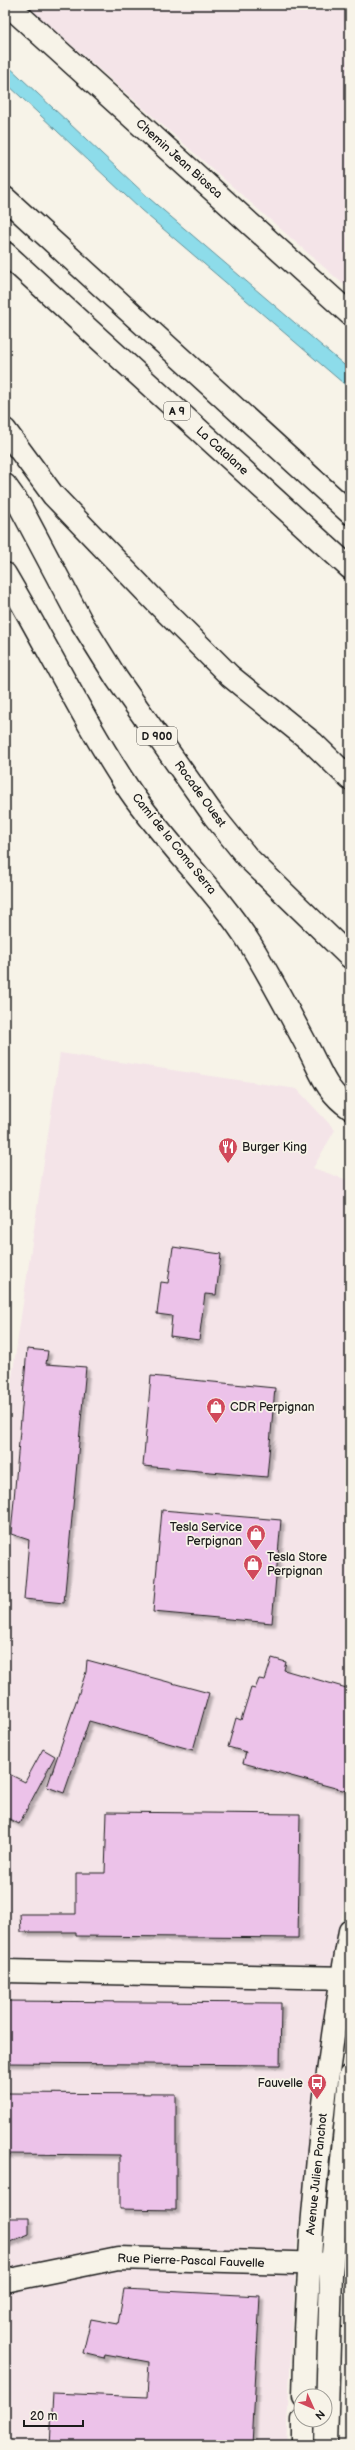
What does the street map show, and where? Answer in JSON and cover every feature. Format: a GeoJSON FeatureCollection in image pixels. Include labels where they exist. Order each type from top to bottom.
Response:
{"type":"FeatureCollection","features":[{"type":"Feature","properties":{"kind":"main road","name":"Chemin Jean Biosca"},"geometry":{"type":"LineString","coordinates":[[8,5],[350,314]]}},
{"type":"Feature","properties":{"kind":"main road"},"geometry":{"type":"LineString","coordinates":[[5,198],[350,513]]}},
{"type":"Feature","properties":{"kind":"main road","name":"La Catalane"},"geometry":{"type":"LineString","coordinates":[[5,252],[350,568]]}},
{"type":"Feature","properties":{"kind":"main road"},"geometry":{"type":"LineString","coordinates":[[5,430],[53,495],[154,601],[230,676],[313,743],[350,779]]}},
{"type":"Feature","properties":{"kind":"main road","name":"Rocade Ouest"},"geometry":{"type":"LineString","coordinates":[[5,485],[20,506],[82,623],[117,679],[214,816],[248,858],[350,957]]}},
{"type":"Feature","properties":{"kind":"main road","name":"Camí de la Coma Serra"},"geometry":{"type":"LineString","coordinates":[[5,574],[105,751],[131,791],[232,917],[252,947],[313,1056],[324,1081],[335,1098],[350,1108]]}},
{"type":"Feature","properties":{"kind":"main road","name":"Avenue Julien Panchot"},"geometry":{"type":"LineString","coordinates":[[304,2388],[308,2265],[326,2090],[346,1978],[350,1931]]}},
{"type":"Feature","properties":{"kind":"main road"},"geometry":{"type":"LineString","coordinates":[[5,1971],[346,1978]]}},
{"type":"Feature","properties":{"kind":"main road","name":"Avenue Julien Panchot"},"geometry":{"type":"LineString","coordinates":[[326,2445],[332,2264],[350,2076]]}},
{"type":"Feature","properties":{"kind":"main road","name":"Rue Pierre-Pascal Fauvelle"},"geometry":{"type":"LineString","coordinates":[[5,2281],[118,2258],[308,2265],[332,2264]]}},
{"type":"Feature","properties":{"kind":"main road"},"geometry":{"type":"LineString","coordinates":[[303,2428],[303,2445]]}},
{"type":"Feature","properties":{"kind":"shaded area"},"geometry":{"type":"Polygon","coordinates":[[[26,5],[350,5],[350,290],[26,5]]]}},
{"type":"Feature","properties":{"kind":"shaded area"},"geometry":{"type":"Polygon","coordinates":[[[60,1053],[297,1089],[335,1130],[313,1168],[350,1181],[350,1238],[348,1246],[350,1247],[350,1877],[330,1975],[297,2242],[286,2445],[5,2445],[5,1425],[60,1053]]]}},
{"type":"Feature","properties":{"kind":"water"},"geometry":{"type":"Polygon","coordinates":[[[5,63],[150,199],[350,370],[350,389],[141,210],[5,82],[5,63]]]}},
{"type":"Feature","properties":{"kind":"building"},"geometry":{"type":"Polygon","coordinates":[[[173,1247],[221,1254],[216,1295],[205,1294],[199,1340],[170,1336],[172,1316],[157,1314],[161,1282],[168,1283],[173,1247]]]}},
{"type":"Feature","properties":{"kind":"building"},"geometry":{"type":"Polygon","coordinates":[[[27,1349],[48,1351],[46,1364],[86,1367],[64,1603],[24,1599],[29,1540],[11,1534],[27,1349]]]}},
{"type":"Feature","properties":{"kind":"building"},"geometry":{"type":"Polygon","coordinates":[[[151,1376],[275,1388],[267,1477],[143,1466],[151,1376]]]}},
{"type":"Feature","properties":{"kind":"building"},"geometry":{"type":"Polygon","coordinates":[[[162,1510],[281,1520],[272,1623],[153,1612],[162,1510]]]}},
{"type":"Feature","properties":{"kind":"building"},"geometry":{"type":"Polygon","coordinates":[[[272,1658],[286,1662],[284,1670],[350,1689],[350,1792],[243,1763],[246,1752],[228,1747],[236,1718],[241,1720],[251,1688],[255,1689],[259,1679],[265,1680],[272,1658]]]}},
{"type":"Feature","properties":{"kind":"building"},"geometry":{"type":"Polygon","coordinates":[[[87,1660],[209,1693],[193,1750],[89,1721],[64,1793],[47,1787],[86,1672],[87,1660]]]}},
{"type":"Feature","properties":{"kind":"building"},"geometry":{"type":"Polygon","coordinates":[[[43,1749],[55,1756],[19,1824],[5,1817],[5,1772],[25,1782],[43,1749]]]}},
{"type":"Feature","properties":{"kind":"building"},"geometry":{"type":"Polygon","coordinates":[[[107,1812],[300,1814],[298,1938],[76,1936],[76,1932],[21,1932],[20,1914],[76,1914],[76,1873],[105,1873],[107,1812]]]}},
{"type":"Feature","properties":{"kind":"building"},"geometry":{"type":"Polygon","coordinates":[[[5,2001],[281,2003],[280,2065],[5,2063],[5,2001]]]}},
{"type":"Feature","properties":{"kind":"building"},"geometry":{"type":"Polygon","coordinates":[[[5,2093],[176,2094],[176,2210],[120,2209],[120,2155],[5,2154],[5,2093]]]}},
{"type":"Feature","properties":{"kind":"building"},"geometry":{"type":"Polygon","coordinates":[[[5,2218],[29,2218],[29,2234],[5,2244],[5,2218]]]}},
{"type":"Feature","properties":{"kind":"building"},"geometry":{"type":"Polygon","coordinates":[[[124,2289],[260,2296],[252,2445],[50,2445],[53,2393],[147,2397],[149,2362],[105,2354],[104,2358],[83,2353],[91,2319],[118,2324],[124,2289]]]}},
{"type":"Feature","properties":{"kind":"place","name":"Burger King"},"geometry":{"type":"Point","coordinates":[228,1164]}},
{"type":"Feature","properties":{"kind":"place","name":"CDR Perpignan"},"geometry":{"type":"Point","coordinates":[216,1424]}},
{"type":"Feature","properties":{"kind":"place","name":"Tesla Service Perpignan"},"geometry":{"type":"Point","coordinates":[256,1551]}},
{"type":"Feature","properties":{"kind":"place","name":"Tesla Store Perpignan"},"geometry":{"type":"Point","coordinates":[253,1581]}},
{"type":"Feature","properties":{"kind":"place","name":"Fauvelle"},"geometry":{"type":"Point","coordinates":[317,2100]}}]}
